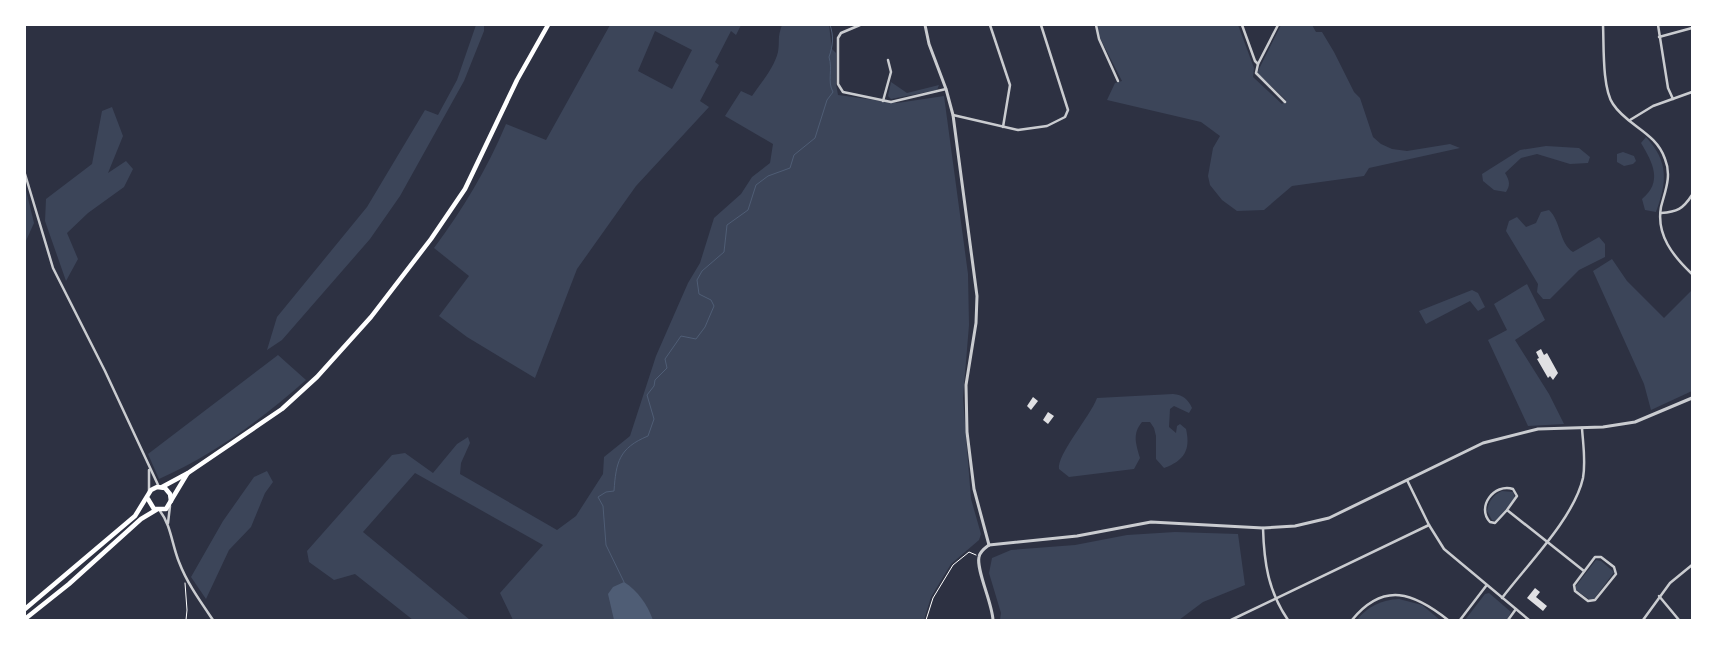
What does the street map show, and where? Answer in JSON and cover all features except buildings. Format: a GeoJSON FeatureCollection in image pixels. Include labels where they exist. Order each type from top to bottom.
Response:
{"type":"FeatureCollection","features":[{"type":"Feature","properties":{"kind":"highway"},"geometry":{"type":"LineString","coordinates":[[158,510],[150,506],[149,493],[188,473],[272,416],[302,392],[352,340],[394,289],[465,189],[510,93],[548,25]]}},
{"type":"Feature","properties":{"kind":"highway"},"geometry":{"type":"LineString","coordinates":[[25,619],[69,584],[141,518],[171,503],[188,473]]}},
{"type":"Feature","properties":{"kind":"highway"},"geometry":{"type":"LineString","coordinates":[[160,487],[169,492],[171,503]]}},
{"type":"Feature","properties":{"kind":"highway"},"geometry":{"type":"LineString","coordinates":[[25,609],[135,516],[148,499]]}},
{"type":"Feature","properties":{"kind":"street"},"geometry":{"type":"LineString","coordinates":[[860,25],[839,36],[838,84],[843,92],[883,101],[897,101],[946,89]]}},
{"type":"Feature","properties":{"kind":"street"},"geometry":{"type":"LineString","coordinates":[[925,25],[928,44],[946,89],[953,115],[977,296],[976,323],[966,385],[967,432],[974,489],[989,545]]}},
{"type":"Feature","properties":{"kind":"street"},"geometry":{"type":"LineString","coordinates":[[990,25],[1010,85],[1002,127]]}},
{"type":"Feature","properties":{"kind":"street"},"geometry":{"type":"LineString","coordinates":[[953,115],[1018,130],[1033,129],[1062,120],[1068,110],[1041,25]]}},
{"type":"Feature","properties":{"kind":"street"},"geometry":{"type":"LineString","coordinates":[[1096,25],[1099,39],[1118,81]]}},
{"type":"Feature","properties":{"kind":"street"},"geometry":{"type":"LineString","coordinates":[[1242,25],[1255,61],[1258,64]]}},
{"type":"Feature","properties":{"kind":"street"},"geometry":{"type":"LineString","coordinates":[[1278,25],[1258,64],[1256,73],[1285,102]]}},
{"type":"Feature","properties":{"kind":"street"},"geometry":{"type":"LineString","coordinates":[[1603,25],[1608,96],[1616,109],[1656,142],[1666,159],[1668,179],[1661,213],[1662,230],[1668,246],[1692,274]]}},
{"type":"Feature","properties":{"kind":"street"},"geometry":{"type":"LineString","coordinates":[[1658,25],[1668,88],[1673,99]]}},
{"type":"Feature","properties":{"kind":"street"},"geometry":{"type":"LineString","coordinates":[[1659,37],[1692,28]]}},
{"type":"Feature","properties":{"kind":"street"},"geometry":{"type":"LineString","coordinates":[[883,101],[891,72],[888,60]]}},
{"type":"Feature","properties":{"kind":"street"},"geometry":{"type":"LineString","coordinates":[[1630,120],[1653,106],[1692,92]]}},
{"type":"Feature","properties":{"kind":"street"},"geometry":{"type":"LineString","coordinates":[[25,174],[52,268],[105,371],[160,487]]}},
{"type":"Feature","properties":{"kind":"street"},"geometry":{"type":"LineString","coordinates":[[1661,213],[1676,212],[1686,204],[1692,195]]}},
{"type":"Feature","properties":{"kind":"street"},"geometry":{"type":"LineString","coordinates":[[993,620],[990,598],[979,566],[979,556],[989,545],[1077,536],[1151,522],[1263,528],[1295,526],[1330,518],[1463,452],[1491,441],[1538,430],[1582,428],[1635,422],[1692,398]]}},
{"type":"Feature","properties":{"kind":"street"},"geometry":{"type":"LineString","coordinates":[[1502,598],[1568,513],[1580,486],[1584,465],[1582,428]]}},
{"type":"Feature","properties":{"kind":"street"},"geometry":{"type":"LineString","coordinates":[[149,493],[150,468]]}},
{"type":"Feature","properties":{"kind":"street"},"geometry":{"type":"LineString","coordinates":[[1407,480],[1429,525],[1444,549],[1529,620]]}},
{"type":"Feature","properties":{"kind":"street"},"geometry":{"type":"LineString","coordinates":[[1506,488],[1513,489],[1517,496],[1507,510],[1495,523],[1490,522],[1485,514],[1485,508],[1491,495],[1506,488]]}},
{"type":"Feature","properties":{"kind":"street"},"geometry":{"type":"LineString","coordinates":[[167,525],[171,503]]}},
{"type":"Feature","properties":{"kind":"street"},"geometry":{"type":"LineString","coordinates":[[158,510],[167,525],[173,548],[184,575],[212,620]]}},
{"type":"Feature","properties":{"kind":"street"},"geometry":{"type":"LineString","coordinates":[[1507,510],[1584,571]]}},
{"type":"Feature","properties":{"kind":"street"},"geometry":{"type":"LineString","coordinates":[[1231,620],[1429,525]]}},
{"type":"Feature","properties":{"kind":"street"},"geometry":{"type":"LineString","coordinates":[[1263,528],[1266,570],[1276,600],[1288,620]]}},
{"type":"Feature","properties":{"kind":"street"},"geometry":{"type":"LineString","coordinates":[[1599,556],[1614,567],[1616,571],[1595,600],[1591,601],[1574,588],[1575,582],[1584,571],[1595,557],[1599,556]]}},
{"type":"Feature","properties":{"kind":"street"},"geometry":{"type":"LineString","coordinates":[[1643,620],[1670,583],[1692,565]]}},
{"type":"Feature","properties":{"kind":"street"},"geometry":{"type":"LineString","coordinates":[[1460,620],[1486,586]]}},
{"type":"Feature","properties":{"kind":"street"},"geometry":{"type":"LineString","coordinates":[[1352,620],[1370,602],[1394,594],[1408,596],[1424,602],[1448,620]]}},
{"type":"Feature","properties":{"kind":"street"},"geometry":{"type":"LineString","coordinates":[[1659,596],[1679,620]]}},
{"type":"Feature","properties":{"kind":"street"},"geometry":{"type":"LineString","coordinates":[[1508,620],[1516,610]]}},
{"type":"Feature","properties":{"kind":"path"},"geometry":{"type":"LineString","coordinates":[[926,620],[933,598],[953,565],[968,552],[979,556]]}},
{"type":"Feature","properties":{"kind":"path"},"geometry":{"type":"LineString","coordinates":[[184,575],[186,620]]}},
{"type":"Feature","properties":{"kind":"shaded area"},"geometry":{"type":"Polygon","coordinates":[[[476,25],[484,25],[484,31],[464,81],[400,196],[370,239],[282,340],[267,350],[277,317],[367,207],[425,110],[438,115],[457,80],[476,25]]]}},
{"type":"Feature","properties":{"kind":"shaded area"},"geometry":{"type":"Polygon","coordinates":[[[610,25],[741,25],[736,35],[731,31],[715,62],[719,65],[700,101],[709,107],[636,186],[577,269],[535,378],[467,337],[439,316],[469,276],[434,248],[474,188],[506,124],[546,140],[610,25]],[[655,31],[638,71],[672,89],[692,50],[655,31]]]}},
{"type":"Feature","properties":{"kind":"shaded area"},"geometry":{"type":"Polygon","coordinates":[[[782,25],[829,25],[832,49],[836,53],[838,95],[897,103],[944,96],[968,274],[969,325],[963,398],[971,499],[981,534],[979,540],[951,564],[931,597],[924,620],[513,620],[500,593],[543,545],[415,473],[363,532],[470,620],[413,620],[355,574],[334,580],[309,562],[307,551],[392,455],[405,453],[433,473],[457,444],[468,437],[470,443],[461,463],[460,474],[557,530],[576,516],[603,474],[604,457],[630,436],[656,356],[688,283],[700,263],[714,218],[741,194],[752,177],[770,163],[773,144],[725,116],[741,91],[752,96],[770,70],[778,52],[782,25]]]}},
{"type":"Feature","properties":{"kind":"shaded area"},"geometry":{"type":"Polygon","coordinates":[[[1097,25],[1238,25],[1254,68],[1253,77],[1282,104],[1286,100],[1257,73],[1281,25],[1312,25],[1316,32],[1322,32],[1334,52],[1354,92],[1360,98],[1373,137],[1381,144],[1392,149],[1407,151],[1450,144],[1460,148],[1369,168],[1364,176],[1292,186],[1264,210],[1237,211],[1222,200],[1210,185],[1208,176],[1213,148],[1220,136],[1201,122],[1107,100],[1115,83],[1122,81],[1100,38],[1097,25]]]}},
{"type":"Feature","properties":{"kind":"shaded area"},"geometry":{"type":"Polygon","coordinates":[[[891,82],[907,93],[939,85],[937,90],[891,99],[888,96],[891,82]]]}},
{"type":"Feature","properties":{"kind":"shaded area"},"geometry":{"type":"Polygon","coordinates":[[[112,107],[123,136],[108,173],[126,161],[133,169],[124,187],[88,213],[67,233],[78,259],[66,281],[45,221],[46,199],[92,164],[102,111],[112,107]]]}},
{"type":"Feature","properties":{"kind":"shaded area"},"geometry":{"type":"Polygon","coordinates":[[[1646,137],[1659,155],[1664,173],[1664,182],[1656,212],[1645,210],[1642,199],[1648,193],[1654,179],[1652,165],[1641,143],[1646,137]]]}},
{"type":"Feature","properties":{"kind":"shaded area"},"geometry":{"type":"Polygon","coordinates":[[[1546,146],[1579,148],[1590,157],[1588,163],[1570,164],[1537,154],[1521,158],[1505,173],[1509,182],[1506,192],[1494,190],[1483,181],[1482,174],[1520,150],[1546,146]]]}},
{"type":"Feature","properties":{"kind":"shaded area"},"geometry":{"type":"Polygon","coordinates":[[[1623,152],[1634,156],[1636,161],[1633,164],[1624,166],[1617,162],[1617,154],[1623,152]]]}},
{"type":"Feature","properties":{"kind":"shaded area"},"geometry":{"type":"Polygon","coordinates":[[[25,186],[34,223],[25,243],[25,186]]]}},
{"type":"Feature","properties":{"kind":"shaded area"},"geometry":{"type":"Polygon","coordinates":[[[1549,210],[1556,220],[1562,238],[1568,248],[1573,252],[1599,237],[1605,244],[1605,257],[1579,270],[1550,299],[1543,299],[1537,292],[1538,284],[1506,231],[1509,221],[1517,217],[1526,227],[1536,223],[1541,212],[1549,210]]]}},
{"type":"Feature","properties":{"kind":"shaded area"},"geometry":{"type":"Polygon","coordinates":[[[1612,259],[1627,281],[1664,318],[1692,290],[1692,391],[1651,410],[1644,384],[1593,271],[1612,259]]]}},
{"type":"Feature","properties":{"kind":"shaded area"},"geometry":{"type":"Polygon","coordinates":[[[1527,284],[1545,320],[1515,340],[1549,394],[1564,424],[1528,426],[1488,340],[1507,330],[1494,304],[1527,284]]]}},
{"type":"Feature","properties":{"kind":"shaded area"},"geometry":{"type":"Polygon","coordinates":[[[1472,290],[1478,293],[1485,307],[1478,311],[1470,301],[1426,324],[1419,311],[1472,290]]]}},
{"type":"Feature","properties":{"kind":"shaded area"},"geometry":{"type":"Polygon","coordinates":[[[278,355],[306,380],[272,409],[236,435],[199,459],[159,479],[148,454],[278,355]]]}},
{"type":"Feature","properties":{"kind":"shaded area"},"geometry":{"type":"Polygon","coordinates":[[[1173,394],[1185,398],[1192,408],[1189,413],[1174,406],[1170,409],[1169,427],[1176,433],[1177,426],[1180,424],[1186,429],[1187,436],[1187,449],[1177,462],[1164,468],[1156,459],[1154,428],[1150,422],[1142,422],[1136,435],[1136,444],[1140,458],[1134,469],[1069,477],[1059,469],[1063,454],[1097,398],[1173,394]]]}},
{"type":"Feature","properties":{"kind":"shaded area"},"geometry":{"type":"Polygon","coordinates":[[[267,471],[273,482],[265,493],[251,527],[229,550],[206,599],[191,577],[223,521],[254,477],[267,471]]]}},
{"type":"Feature","properties":{"kind":"shaded area"},"geometry":{"type":"Polygon","coordinates":[[[1502,491],[1513,492],[1515,498],[1496,521],[1492,520],[1487,511],[1489,504],[1496,494],[1502,491]]]}},
{"type":"Feature","properties":{"kind":"shaded area"},"geometry":{"type":"Polygon","coordinates":[[[1175,532],[1238,534],[1245,585],[1203,602],[1179,620],[1000,620],[1001,613],[989,573],[992,558],[1011,550],[1075,545],[1127,535],[1175,532]]]}},
{"type":"Feature","properties":{"kind":"shaded area"},"geometry":{"type":"Polygon","coordinates":[[[1596,560],[1601,561],[1614,572],[1594,599],[1590,600],[1576,590],[1576,586],[1596,560]]]}},
{"type":"Feature","properties":{"kind":"shaded area"},"geometry":{"type":"Polygon","coordinates":[[[624,582],[634,589],[641,598],[653,620],[614,620],[608,594],[613,587],[624,582]]]}},
{"type":"Feature","properties":{"kind":"shaded area"},"geometry":{"type":"Polygon","coordinates":[[[1489,593],[1511,612],[1507,620],[1465,620],[1485,594],[1489,593]]]}},
{"type":"Feature","properties":{"kind":"shaded area"},"geometry":{"type":"Polygon","coordinates":[[[1399,599],[1422,605],[1440,620],[1357,620],[1375,605],[1399,599]]]}},
{"type":"Feature","properties":{"kind":"waterway"},"geometry":{"type":"LineString","coordinates":[[624,582],[606,545],[603,506],[598,497],[606,492],[614,491],[616,472],[621,457],[631,446],[648,436],[654,419],[647,395],[654,386],[655,380],[667,368],[665,359],[681,336],[696,339],[705,327],[714,306],[711,300],[699,294],[697,280],[702,271],[724,252],[727,225],[748,210],[756,185],[768,176],[790,168],[794,155],[815,138],[827,100],[833,92],[830,84],[829,57],[832,41],[830,25]]}}]}
